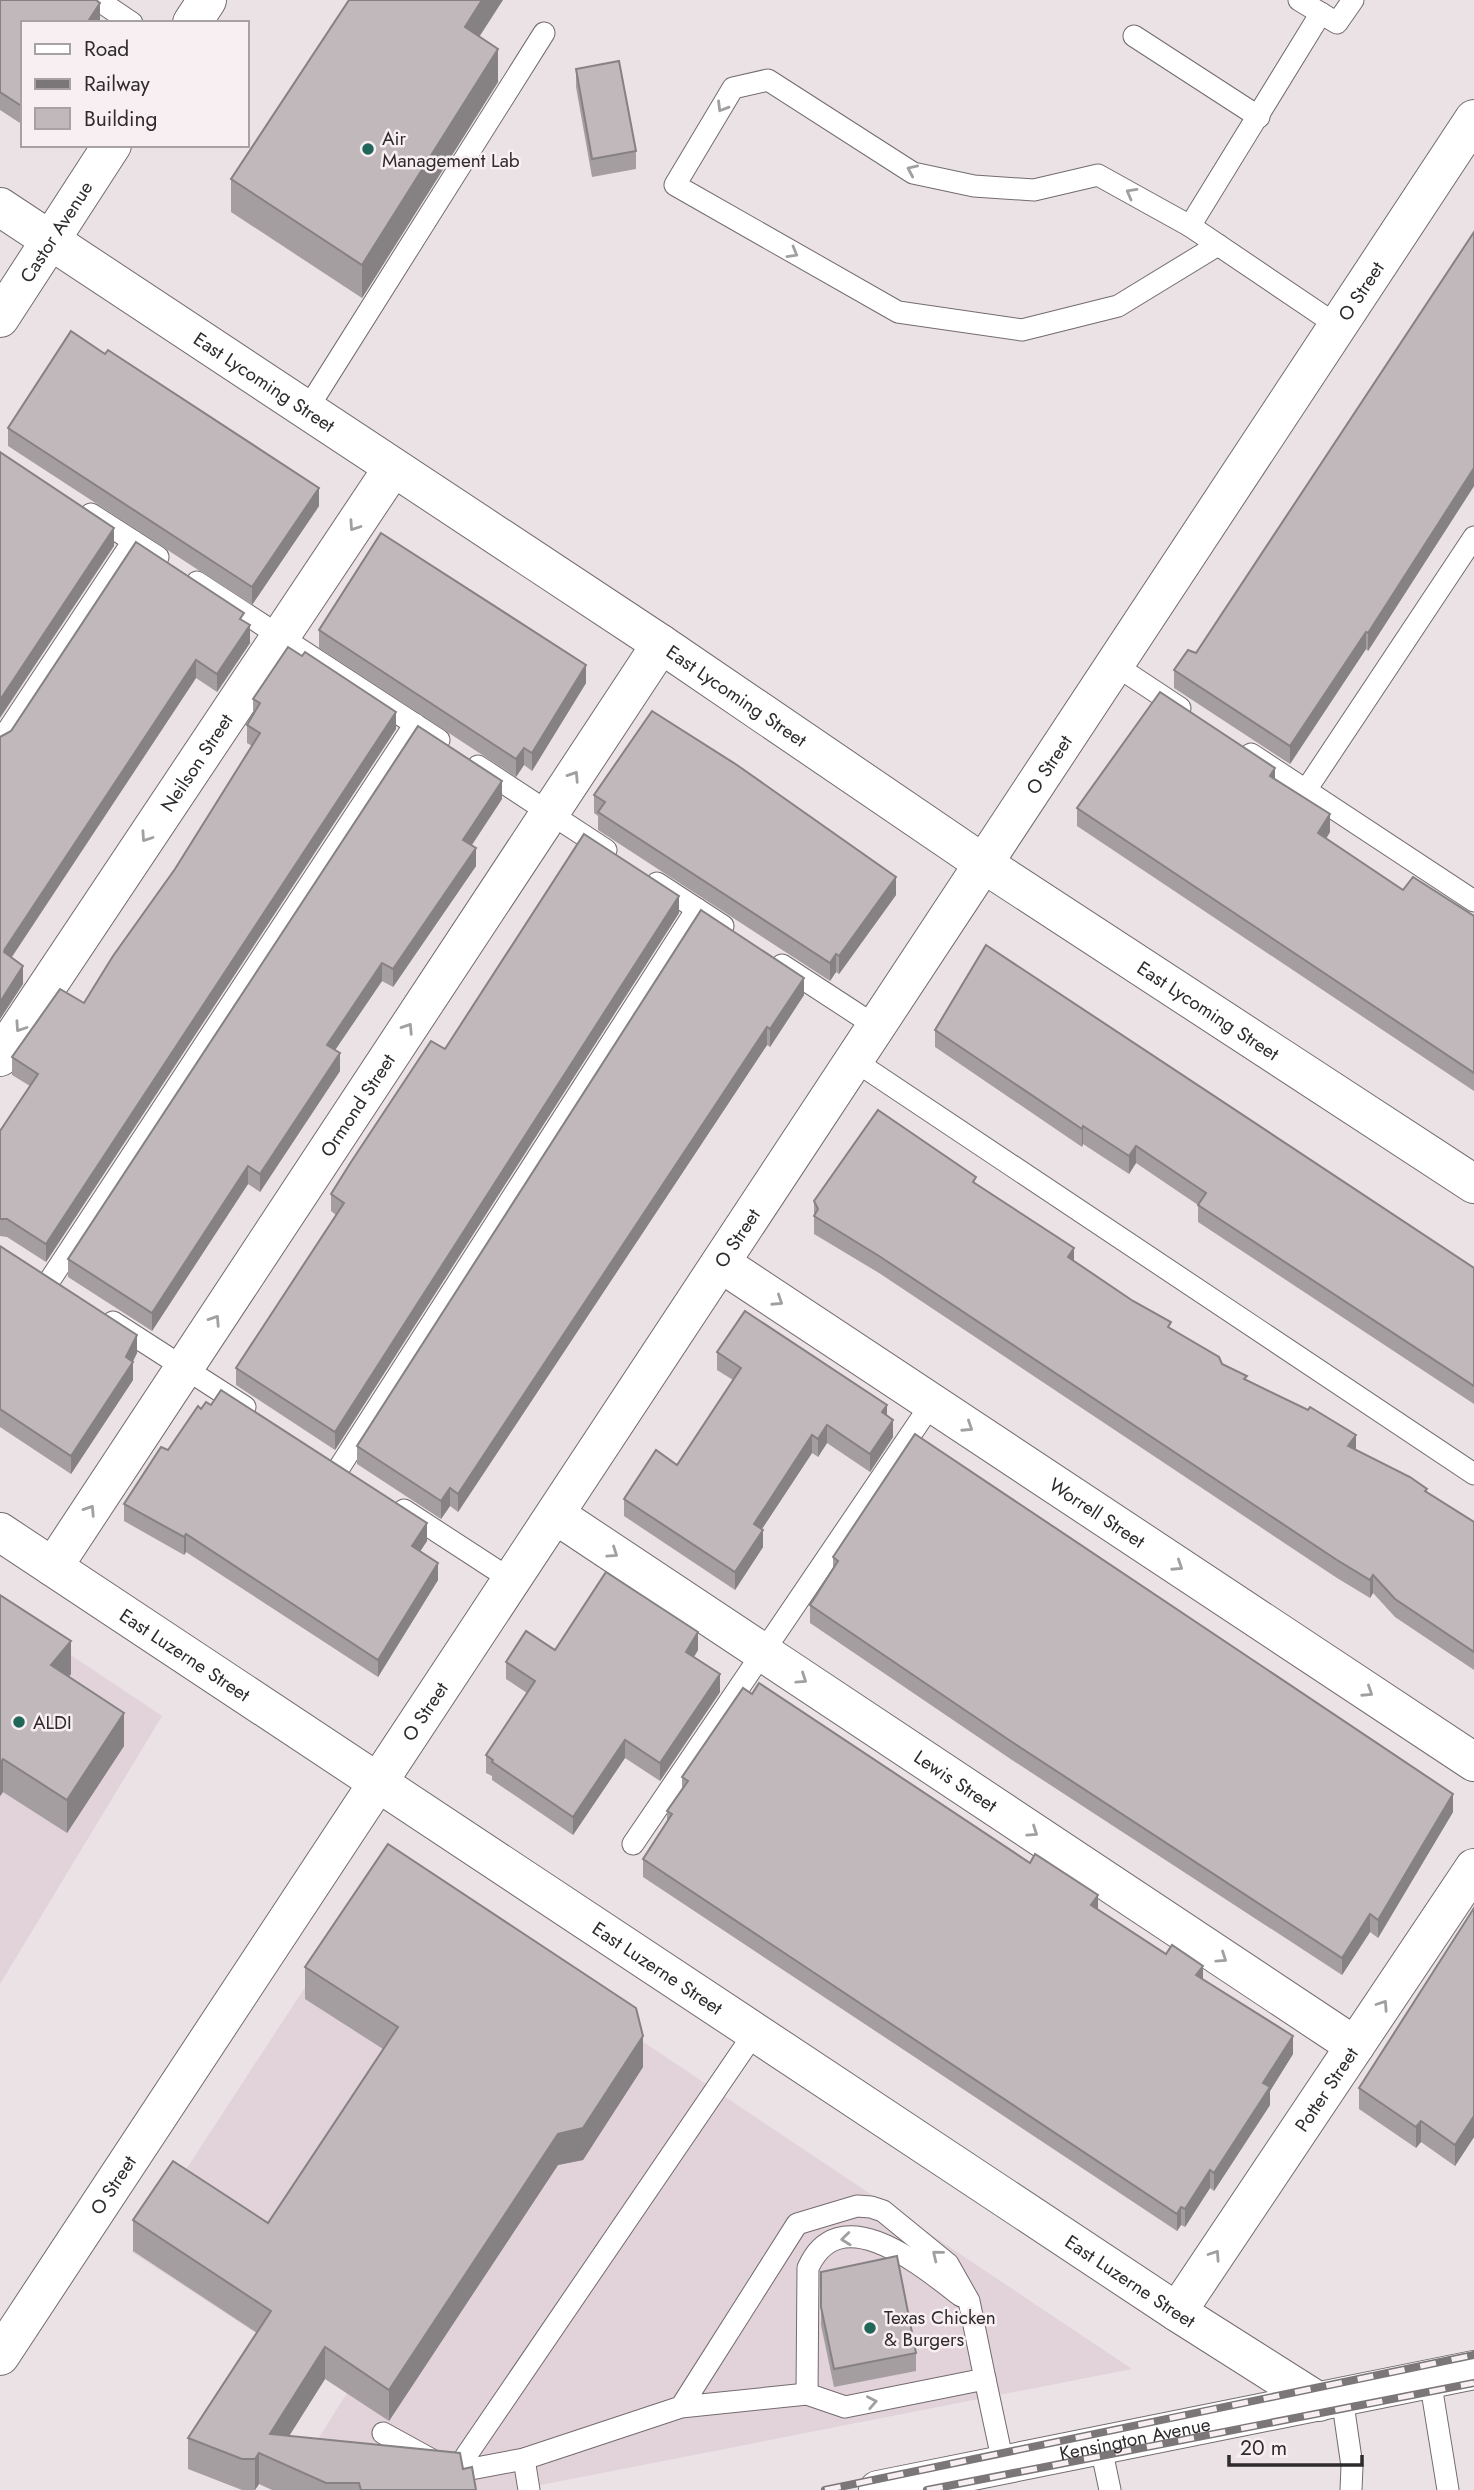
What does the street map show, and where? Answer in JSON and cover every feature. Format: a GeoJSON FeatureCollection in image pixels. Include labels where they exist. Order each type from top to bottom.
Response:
{"type":"FeatureCollection","features":[{"type":"Feature","properties":{"kind":"street"},"geometry":{"type":"LineString","coordinates":[[193,21],[207,0]]}},
{"type":"Feature","properties":{"kind":"street","name":"O Street"},"geometry":{"type":"LineString","coordinates":[[0,2356],[380,1784],[1474,119]]}},
{"type":"Feature","properties":{"kind":"street","name":"Castor Avenue"},"geometry":{"type":"LineString","coordinates":[[0,318],[111,147]]}},
{"type":"Feature","properties":{"kind":"street","name":"East Lycoming Street"},"geometry":{"type":"LineString","coordinates":[[0,207],[392,469],[661,644],[984,864],[1474,1184]]}},
{"type":"Feature","properties":{"kind":"street","name":"Neilson Street"},"geometry":{"type":"LineString","coordinates":[[0,1056],[392,469]]}},
{"type":"Feature","properties":{"kind":"street","name":"Ormond Street"},"geometry":{"type":"LineString","coordinates":[[53,1567],[661,644]]}},
{"type":"Feature","properties":{"kind":"street","name":"Worrell Street"},"geometry":{"type":"LineString","coordinates":[[722,1264],[1474,1762]]}},
{"type":"Feature","properties":{"kind":"street","name":"Lewis Street"},"geometry":{"type":"LineString","coordinates":[[556,1515],[1355,2046]]}},
{"type":"Feature","properties":{"kind":"street","name":"East Luzerne Street"},"geometry":{"type":"LineString","coordinates":[[0,1532],[1177,2312],[1331,2399]]}},
{"type":"Feature","properties":{"kind":"street","name":"Potter Street"},"geometry":{"type":"LineString","coordinates":[[1177,2312],[1474,1868]]}},
{"type":"Feature","properties":{"kind":"street","name":"Kensington Avenue"},"geometry":{"type":"LineString","coordinates":[[892,2489],[1100,2443],[1474,2370]]}},
{"type":"Feature","properties":{"kind":"lane"},"geometry":{"type":"LineString","coordinates":[[98,0],[129,21]]}},
{"type":"Feature","properties":{"kind":"lane"},"geometry":{"type":"LineString","coordinates":[[1299,0],[1337,23],[1353,0]]}},
{"type":"Feature","properties":{"kind":"lane"},"geometry":{"type":"LineString","coordinates":[[1190,226],[1321,13]]}},
{"type":"Feature","properties":{"kind":"lane"},"geometry":{"type":"LineString","coordinates":[[306,411],[544,33]]}},
{"type":"Feature","properties":{"kind":"lane"},"geometry":{"type":"LineString","coordinates":[[1134,36],[1259,117]]}},
{"type":"Feature","properties":{"kind":"lane"},"geometry":{"type":"LineString","coordinates":[[1218,245],[1118,306],[1022,330],[898,312],[675,185],[733,88],[768,80],[913,173],[974,187],[1034,190],[1098,175],[1190,226],[1338,326]]}},
{"type":"Feature","properties":{"kind":"lane"},"geometry":{"type":"LineString","coordinates":[[78,506],[742,939]]}},
{"type":"Feature","properties":{"kind":"lane"},"geometry":{"type":"LineString","coordinates":[[1306,790],[1474,537]]}},
{"type":"Feature","properties":{"kind":"lane"},"geometry":{"type":"LineString","coordinates":[[0,742],[133,541]]}},
{"type":"Feature","properties":{"kind":"lane"},"geometry":{"type":"LineString","coordinates":[[1115,665],[1193,717]]}},
{"type":"Feature","properties":{"kind":"lane"},"geometry":{"type":"LineString","coordinates":[[50,1280],[415,724]]}},
{"type":"Feature","properties":{"kind":"lane"},"geometry":{"type":"LineString","coordinates":[[1238,746],[1474,901]]}},
{"type":"Feature","properties":{"kind":"lane"},"geometry":{"type":"LineString","coordinates":[[339,1468],[697,909]]}},
{"type":"Feature","properties":{"kind":"lane"},"geometry":{"type":"LineString","coordinates":[[764,953],[877,1027]]}},
{"type":"Feature","properties":{"kind":"lane"},"geometry":{"type":"LineString","coordinates":[[855,1060],[1474,1474]]}},
{"type":"Feature","properties":{"kind":"lane"},"geometry":{"type":"LineString","coordinates":[[30,1267],[72,1295]]}},
{"type":"Feature","properties":{"kind":"lane"},"geometry":{"type":"LineString","coordinates":[[94,1309],[261,1418]]}},
{"type":"Feature","properties":{"kind":"lane"},"geometry":{"type":"LineString","coordinates":[[633,1844],[932,1403]]}},
{"type":"Feature","properties":{"kind":"lane"},"geometry":{"type":"LineString","coordinates":[[317,1454],[362,1483]]}},
{"type":"Feature","properties":{"kind":"lane"},"geometry":{"type":"LineString","coordinates":[[385,1498],[513,1581]]}},
{"type":"Feature","properties":{"kind":"lane"},"geometry":{"type":"LineString","coordinates":[[455,2472],[755,2032]]}},
{"type":"Feature","properties":{"kind":"lane"},"geometry":{"type":"LineString","coordinates":[[681,2407],[797,2224],[857,2206],[883,2211],[948,2264],[968,2301],[1003,2463]]}},
{"type":"Feature","properties":{"kind":"lane"},"geometry":{"type":"LineString","coordinates":[[807,2394],[808,2268],[817,2252],[828,2241],[864,2237],[878,2242],[919,2264],[968,2301]]}},
{"type":"Feature","properties":{"kind":"lane"},"geometry":{"type":"LineString","coordinates":[[383,2433],[455,2472],[524,2459],[681,2407],[807,2394],[845,2407],[985,2379]]}},
{"type":"Feature","properties":{"kind":"lane"},"geometry":{"type":"LineString","coordinates":[[1430,2379],[1448,2490]]}},
{"type":"Feature","properties":{"kind":"lane"},"geometry":{"type":"LineString","coordinates":[[1331,2399],[1352,2466],[1351,2490]]}},
{"type":"Feature","properties":{"kind":"lane"},"geometry":{"type":"LineString","coordinates":[[1100,2443],[1110,2490]]}},
{"type":"Feature","properties":{"kind":"lane"},"geometry":{"type":"LineString","coordinates":[[524,2459],[529,2490]]}},
{"type":"Feature","properties":{"kind":"shaded area"},"geometry":{"type":"Polygon","coordinates":[[[0,1608],[162,1716],[0,1984],[0,1608]]]}},
{"type":"Feature","properties":{"kind":"shaded area"},"geometry":{"type":"Polygon","coordinates":[[[383,1868],[1132,2369],[515,2490],[461,2490],[299,2469],[347,2393],[132,2252],[383,1868]]]}},
{"type":"Feature","properties":{"kind":"building"},"geometry":{"type":"Polygon","coordinates":[[[0,0],[96,0],[100,3],[88,21],[21,21],[21,106],[0,92],[0,0]]]}},
{"type":"Feature","properties":{"kind":"building","name":"Air Management Lab"},"geometry":{"type":"Polygon","coordinates":[[[349,0],[482,0],[465,27],[498,49],[362,265],[231,179],[349,0]]]}},
{"type":"Feature","properties":{"kind":"building"},"geometry":{"type":"Polygon","coordinates":[[[619,61],[636,151],[592,159],[576,69],[619,61]]]}},
{"type":"Feature","properties":{"kind":"building"},"geometry":{"type":"Polygon","coordinates":[[[1474,232],[1474,468],[1368,633],[1366,632],[1290,746],[1174,670],[1188,650],[1196,653],[1474,232]]]}},
{"type":"Feature","properties":{"kind":"building"},"geometry":{"type":"Polygon","coordinates":[[[71,331],[105,354],[108,350],[319,488],[252,587],[8,428],[71,331]]]}},
{"type":"Feature","properties":{"kind":"building"},"geometry":{"type":"Polygon","coordinates":[[[0,452],[114,528],[0,700],[0,452]]]}},
{"type":"Feature","properties":{"kind":"building"},"geometry":{"type":"Polygon","coordinates":[[[381,533],[586,665],[532,753],[524,748],[516,759],[319,630],[381,533]]]}},
{"type":"Feature","properties":{"kind":"building"},"geometry":{"type":"Polygon","coordinates":[[[136,542],[244,613],[240,619],[250,625],[217,674],[196,660],[5,949],[4,952],[23,966],[0,1002],[0,737],[11,731],[136,542]]]}},
{"type":"Feature","properties":{"kind":"building"},"geometry":{"type":"Polygon","coordinates":[[[288,647],[302,656],[305,652],[396,712],[46,1244],[7,1219],[0,1219],[0,1131],[38,1074],[12,1057],[60,989],[84,1003],[113,956],[175,869],[260,733],[247,725],[260,703],[253,699],[288,647]]]}},
{"type":"Feature","properties":{"kind":"building"},"geometry":{"type":"Polygon","coordinates":[[[1160,692],[1275,768],[1270,776],[1330,814],[1318,833],[1403,890],[1413,877],[1474,916],[1474,1073],[1077,808],[1160,692]]]}},
{"type":"Feature","properties":{"kind":"building"},"geometry":{"type":"Polygon","coordinates":[[[652,711],[737,765],[896,877],[839,956],[836,954],[830,963],[598,812],[605,802],[594,795],[652,711]]]}},
{"type":"Feature","properties":{"kind":"building"},"geometry":{"type":"Polygon","coordinates":[[[418,726],[502,781],[463,840],[476,848],[393,969],[382,963],[327,1045],[340,1053],[260,1174],[248,1166],[152,1313],[68,1259],[418,726]]]}},
{"type":"Feature","properties":{"kind":"building"},"geometry":{"type":"Polygon","coordinates":[[[584,834],[679,896],[335,1432],[236,1368],[344,1203],[331,1194],[351,1162],[431,1041],[445,1049],[584,834]]]}},
{"type":"Feature","properties":{"kind":"building"},"geometry":{"type":"Polygon","coordinates":[[[701,910],[804,978],[770,1029],[767,1027],[458,1494],[450,1488],[441,1501],[357,1446],[701,910]]]}},
{"type":"Feature","properties":{"kind":"building"},"geometry":{"type":"Polygon","coordinates":[[[986,945],[1474,1268],[1474,1386],[1198,1205],[1206,1193],[1136,1146],[1129,1156],[1083,1126],[1082,1129],[935,1030],[986,945]]]}},
{"type":"Feature","properties":{"kind":"building"},"geometry":{"type":"Polygon","coordinates":[[[878,1110],[976,1177],[973,1182],[1074,1248],[1068,1257],[1133,1301],[1171,1322],[1168,1327],[1219,1357],[1222,1364],[1247,1376],[1244,1379],[1308,1410],[1310,1407],[1356,1435],[1348,1446],[1410,1477],[1427,1489],[1425,1491],[1474,1522],[1474,1652],[1395,1599],[1373,1575],[1370,1580],[1337,1560],[879,1256],[814,1216],[818,1209],[814,1201],[878,1110]]]}},
{"type":"Feature","properties":{"kind":"building"},"geometry":{"type":"Polygon","coordinates":[[[0,1246],[137,1335],[126,1357],[133,1362],[71,1456],[0,1409],[0,1246]]]}},
{"type":"Feature","properties":{"kind":"building"},"geometry":{"type":"Polygon","coordinates":[[[745,1311],[887,1405],[882,1412],[893,1420],[870,1454],[827,1425],[818,1439],[812,1435],[754,1524],[763,1530],[735,1572],[624,1499],[656,1450],[677,1465],[741,1368],[717,1352],[745,1311]]]}},
{"type":"Feature","properties":{"kind":"building"},"geometry":{"type":"Polygon","coordinates":[[[221,1390],[427,1523],[412,1546],[438,1563],[378,1660],[186,1534],[184,1537],[124,1504],[161,1447],[168,1450],[198,1406],[201,1409],[206,1402],[211,1405],[221,1390]]]}},
{"type":"Feature","properties":{"kind":"building"},"geometry":{"type":"Polygon","coordinates":[[[915,1434],[1453,1794],[1378,1920],[1370,1914],[1342,1958],[1012,1742],[810,1605],[838,1561],[833,1557],[915,1434]]]}},
{"type":"Feature","properties":{"kind":"building"},"geometry":{"type":"Polygon","coordinates":[[[606,1572],[698,1632],[686,1652],[720,1674],[660,1763],[625,1740],[573,1817],[492,1762],[486,1755],[535,1681],[506,1662],[526,1631],[555,1650],[606,1572]]]}},
{"type":"Feature","properties":{"kind":"building","name":"ALDI"},"geometry":{"type":"Polygon","coordinates":[[[0,1595],[71,1641],[51,1665],[124,1713],[67,1800],[3,1759],[0,1763],[0,1595]]]}},
{"type":"Feature","properties":{"kind":"building"},"geometry":{"type":"Polygon","coordinates":[[[759,1683],[1030,1863],[1035,1854],[1098,1895],[1091,1905],[1166,1954],[1172,1945],[1203,1966],[1196,1975],[1293,2036],[1263,2083],[1270,2087],[1214,2173],[1210,2170],[1185,2209],[1181,2207],[1177,2214],[643,1859],[672,1814],[667,1811],[688,1781],[682,1777],[743,1688],[752,1694],[759,1683]]]}},
{"type":"Feature","properties":{"kind":"building"},"geometry":{"type":"Polygon","coordinates":[[[388,1844],[636,2008],[643,2036],[583,2128],[558,2134],[389,2390],[325,2347],[270,2434],[460,2453],[463,2469],[472,2467],[476,2490],[361,2490],[359,2483],[326,2483],[259,2453],[255,2459],[242,2459],[188,2438],[271,2311],[133,2220],[173,2161],[268,2223],[398,2027],[305,1967],[388,1844]]]}},
{"type":"Feature","properties":{"kind":"building"},"geometry":{"type":"Polygon","coordinates":[[[1474,1908],[1474,2116],[1455,2145],[1421,2121],[1416,2127],[1359,2088],[1474,1908]]]}},
{"type":"Feature","properties":{"kind":"building"},"geometry":{"type":"Polygon","coordinates":[[[897,2256],[916,2353],[834,2369],[821,2307],[821,2272],[897,2256]]]}},
{"type":"Feature","properties":{"kind":"railway"},"geometry":{"type":"LineString","coordinates":[[825,2490],[1474,2355]]}},
{"type":"Feature","properties":{"kind":"railway"},"geometry":{"type":"LineString","coordinates":[[927,2490],[1474,2383]]}},
{"type":"Feature","properties":{"kind":"place","name":"Air Management Lab"},"geometry":{"type":"Point","coordinates":[368,149]}},
{"type":"Feature","properties":{"kind":"place","name":"ALDI"},"geometry":{"type":"Point","coordinates":[19,1722]}},
{"type":"Feature","properties":{"kind":"place","name":"Texas Chicken & Burgers"},"geometry":{"type":"Point","coordinates":[870,2328]}}]}
